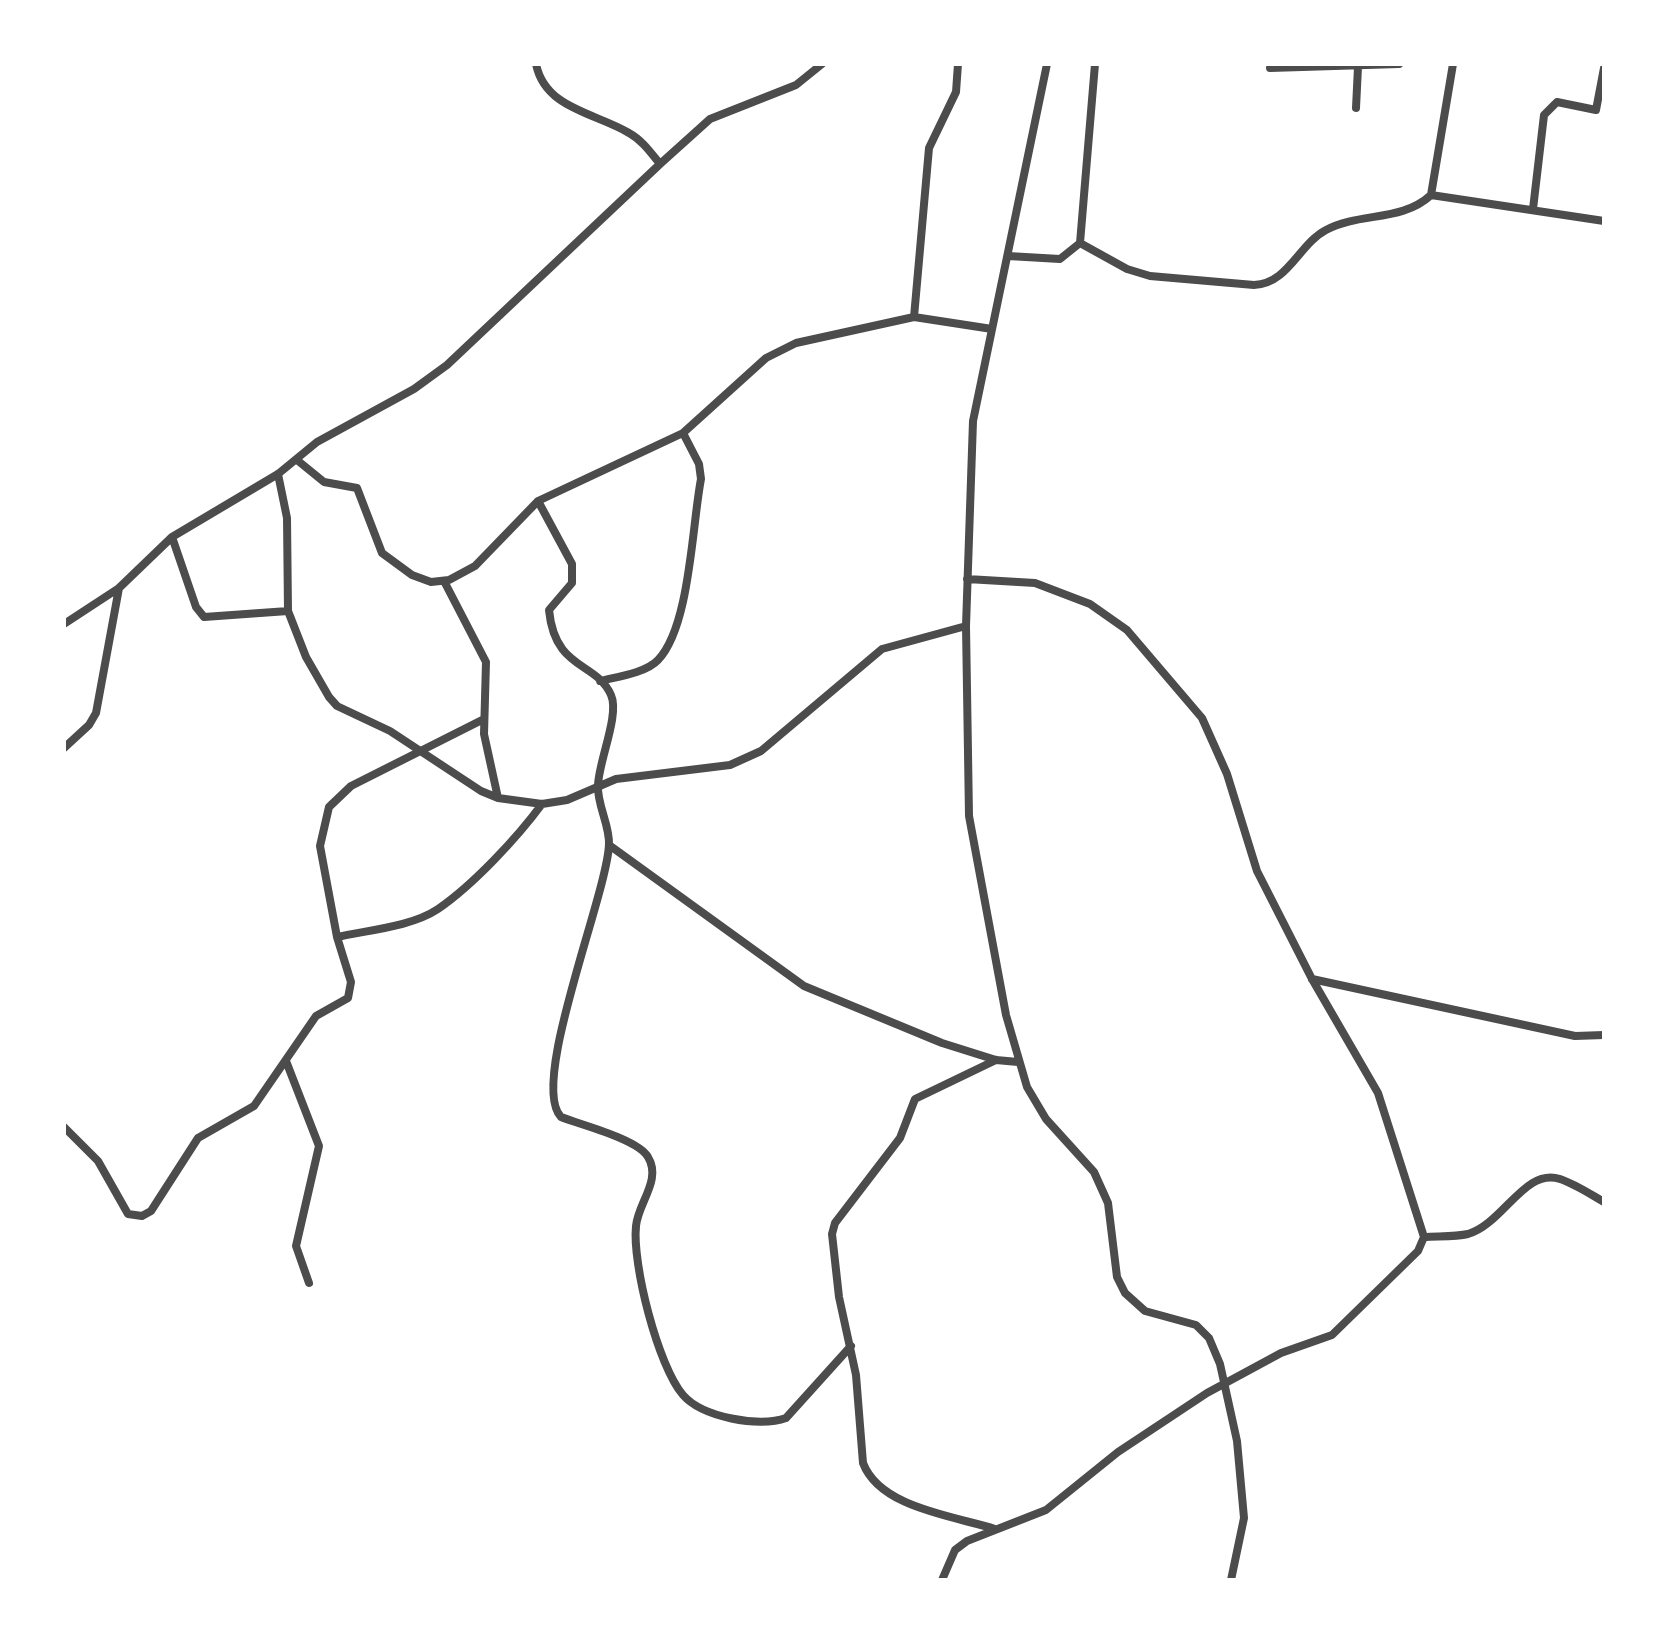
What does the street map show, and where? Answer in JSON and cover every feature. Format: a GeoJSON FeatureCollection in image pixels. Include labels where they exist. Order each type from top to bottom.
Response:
{"type":"FeatureCollection","features":[{"type":"Feature","properties":{"kind":"street"},"geometry":{"type":"LineString","coordinates":[[536,64],[538,75],[561,101],[631,134],[660,164]]}},
{"type":"Feature","properties":{"kind":"street"},"geometry":{"type":"LineString","coordinates":[[64,624],[119,588],[172,537],[278,474],[317,442],[414,389],[447,365],[710,119],[796,85],[822,64]]}},
{"type":"Feature","properties":{"kind":"street"},"geometry":{"type":"LineString","coordinates":[[914,317],[929,148],[956,92],[958,64]]}},
{"type":"Feature","properties":{"kind":"street"},"geometry":{"type":"LineString","coordinates":[[1047,64],[973,421],[966,626],[969,816],[1018,1062],[1046,1119],[1094,1172],[1108,1203],[1117,1277],[1125,1293],[1145,1311],[1196,1325],[1209,1338],[1224,1384],[1237,1441],[1244,1518],[1234,1577]]}},
{"type":"Feature","properties":{"kind":"street"},"geometry":{"type":"LineString","coordinates":[[1008,256],[1060,259],[1080,243],[1095,64]]}},
{"type":"Feature","properties":{"kind":"street"},"geometry":{"type":"LineString","coordinates":[[1270,68],[1399,64]]}},
{"type":"Feature","properties":{"kind":"street"},"geometry":{"type":"LineString","coordinates":[[1080,243],[1127,269],[1150,276],[1263,285],[1284,272],[1318,235],[1328,229],[1345,222],[1408,212],[1431,195],[1453,64]]}},
{"type":"Feature","properties":{"kind":"street"},"geometry":{"type":"LineString","coordinates":[[1356,108],[1358,67]]}},
{"type":"Feature","properties":{"kind":"street"},"geometry":{"type":"LineString","coordinates":[[1533,209],[1544,115],[1557,102],[1592,112],[1596,110],[1601,98],[1604,68]]}},
{"type":"Feature","properties":{"kind":"street"},"geometry":{"type":"LineString","coordinates":[[1431,195],[1604,221]]}},
{"type":"Feature","properties":{"kind":"street"},"geometry":{"type":"LineString","coordinates":[[297,460],[324,482],[357,488],[377,545],[401,570],[431,582],[444,581],[475,566],[538,501],[683,433],[766,358],[796,343],[914,317],[992,329]]}},
{"type":"Feature","properties":{"kind":"street"},"geometry":{"type":"LineString","coordinates":[[600,681],[653,664],[672,638],[685,590],[701,479],[699,464],[683,433]]}},
{"type":"Feature","properties":{"kind":"street"},"geometry":{"type":"LineString","coordinates":[[278,474],[287,518],[288,611],[306,657],[329,697],[337,706],[390,731],[498,798],[542,804],[567,800],[616,779],[730,765],[761,751],[843,686],[882,649],[966,626]]}},
{"type":"Feature","properties":{"kind":"street"},"geometry":{"type":"LineString","coordinates":[[538,501],[572,564],[572,583],[551,606],[553,629],[565,654],[600,681],[612,701],[597,787],[609,845],[553,1063],[551,1091],[554,1107],[561,1117],[630,1142],[647,1154],[651,1162],[652,1180],[636,1225],[637,1255],[645,1297],[668,1370],[683,1395],[693,1403],[743,1421],[772,1423],[786,1418],[851,1346]]}},
{"type":"Feature","properties":{"kind":"street"},"geometry":{"type":"LineString","coordinates":[[172,537],[180,566],[204,617],[288,611]]}},
{"type":"Feature","properties":{"kind":"street"},"geometry":{"type":"LineString","coordinates":[[942,1580],[955,1550],[967,1541],[1046,1510],[1118,1452],[1224,1384],[1281,1353],[1332,1335],[1418,1251],[1424,1237],[1378,1093],[1312,979],[1257,871],[1227,774],[1202,718],[1127,630],[1090,604],[1035,583],[967,579]]}},
{"type":"Feature","properties":{"kind":"street"},"geometry":{"type":"LineString","coordinates":[[444,581],[486,662],[484,719],[498,798]]}},
{"type":"Feature","properties":{"kind":"street"},"geometry":{"type":"LineString","coordinates":[[64,748],[89,725],[96,713],[119,588]]}},
{"type":"Feature","properties":{"kind":"street"},"geometry":{"type":"LineString","coordinates":[[64,1127],[98,1161],[128,1214],[142,1216],[151,1211],[198,1138],[254,1106],[316,1016],[348,998],[351,982],[337,937],[320,846],[329,807],[351,786],[484,719]]}},
{"type":"Feature","properties":{"kind":"street"},"geometry":{"type":"LineString","coordinates":[[337,937],[413,919],[438,909],[518,836],[542,804]]}},
{"type":"Feature","properties":{"kind":"street"},"geometry":{"type":"LineString","coordinates":[[609,845],[804,986],[888,1023],[996,1060],[1018,1062]]}},
{"type":"Feature","properties":{"kind":"street"},"geometry":{"type":"LineString","coordinates":[[1312,979],[1575,1036],[1604,1035]]}},
{"type":"Feature","properties":{"kind":"street"},"geometry":{"type":"LineString","coordinates":[[996,1060],[915,1099],[900,1138],[835,1223],[833,1265],[851,1346],[863,1463],[872,1481],[904,1500],[996,1529]]}},
{"type":"Feature","properties":{"kind":"street"},"geometry":{"type":"LineString","coordinates":[[286,1061],[319,1146],[296,1246],[309,1283]]}},
{"type":"Feature","properties":{"kind":"street"},"geometry":{"type":"LineString","coordinates":[[1424,1237],[1469,1234],[1504,1212],[1526,1185],[1540,1178],[1557,1177],[1604,1202]]}}]}
